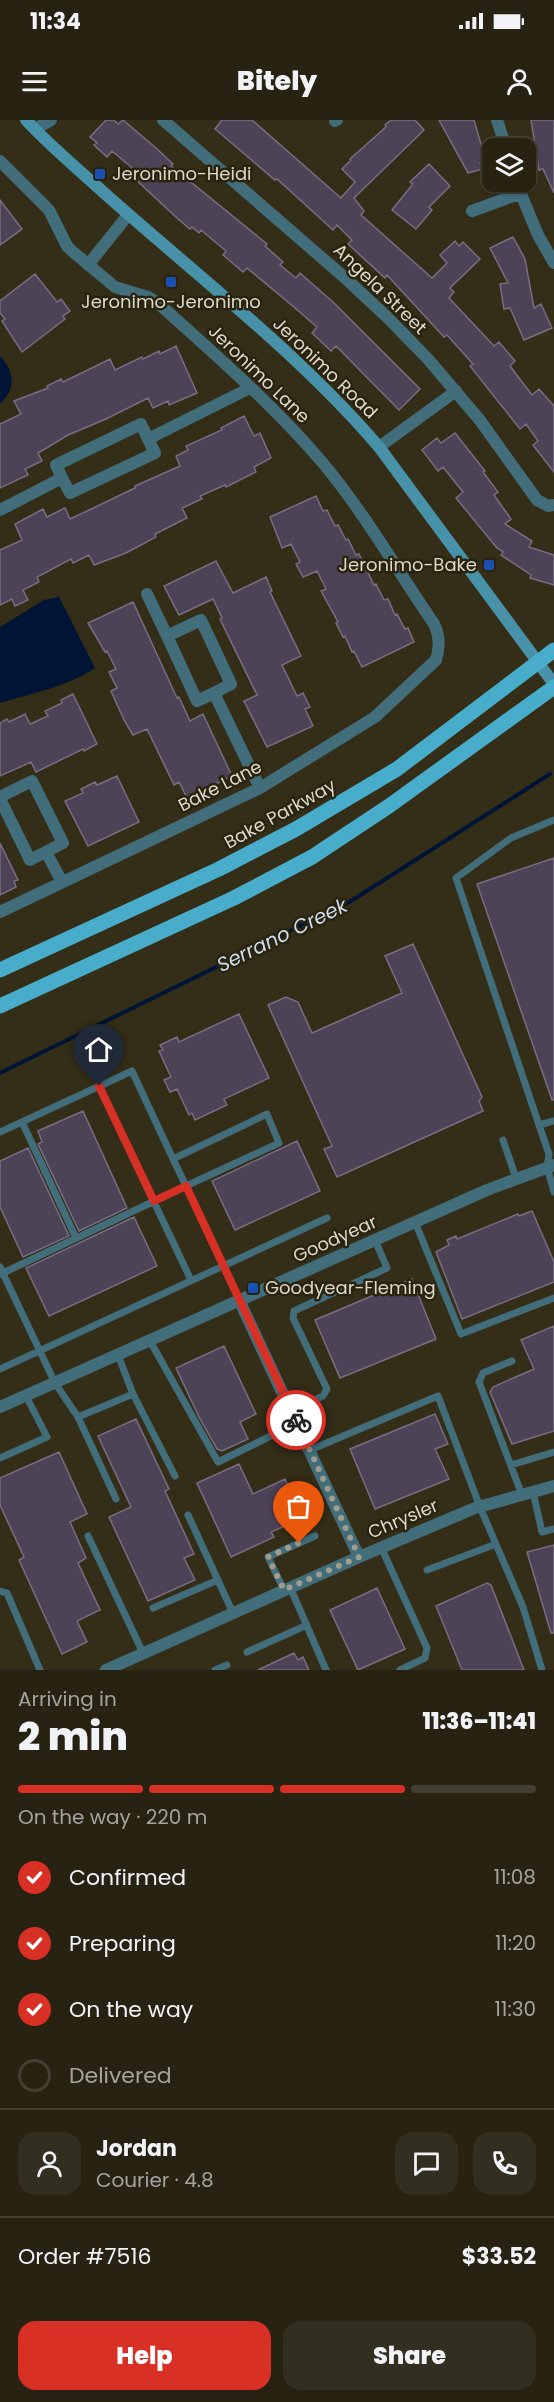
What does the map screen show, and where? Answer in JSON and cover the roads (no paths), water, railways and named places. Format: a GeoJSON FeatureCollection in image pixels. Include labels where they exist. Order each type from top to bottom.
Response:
{"type":"FeatureCollection","features":[{"type":"Feature","properties":{"kind":"main road","name":"Jeronimo Road"},"geometry":{"type":"LineString","coordinates":[[30,125],[284,350],[333,397],[379,447],[538,660],[554,685]]}},
{"type":"Feature","properties":{"kind":"main road","name":"Bake Parkway"},"geometry":{"type":"LineString","coordinates":[[0,970],[219,869],[296,829],[397,768],[554,650]]}},
{"type":"Feature","properties":{"kind":"main road"},"geometry":{"type":"LineString","coordinates":[[0,1006],[234,898],[312,857],[389,806],[554,685]]}},
{"type":"Feature","properties":{"kind":"street"},"geometry":{"type":"LineString","coordinates":[[30,125],[51,120]]}},
{"type":"Feature","properties":{"kind":"street","name":"Angela Street"},"geometry":{"type":"LineString","coordinates":[[163,120],[387,317],[456,391],[485,427],[529,491],[537,500],[551,505]]}},
{"type":"Feature","properties":{"kind":"street"},"geometry":{"type":"LineString","coordinates":[[497,120],[503,138]]}},
{"type":"Feature","properties":{"kind":"street","name":"Jeronimo Lane"},"geometry":{"type":"LineString","coordinates":[[0,161],[49,210],[67,246],[115,287],[148,297],[158,303],[250,388],[315,455],[352,503],[434,624],[439,638],[436,660]]}},
{"type":"Feature","properties":{"kind":"street"},"geometry":{"type":"LineString","coordinates":[[472,211],[519,194],[537,235],[554,263]]}},
{"type":"Feature","properties":{"kind":"street"},"geometry":{"type":"LineString","coordinates":[[88,265],[128,214]]}},
{"type":"Feature","properties":{"kind":"street"},"geometry":{"type":"LineString","coordinates":[[148,439],[250,388]]}},
{"type":"Feature","properties":{"kind":"street"},"geometry":{"type":"LineString","coordinates":[[379,447],[456,391]]}},
{"type":"Feature","properties":{"kind":"street"},"geometry":{"type":"LineString","coordinates":[[141,424],[148,439],[154,453],[70,493],[56,465],[141,424]]}},
{"type":"Feature","properties":{"kind":"street"},"geometry":{"type":"LineString","coordinates":[[0,510],[62,478]]}},
{"type":"Feature","properties":{"kind":"street"},"geometry":{"type":"LineString","coordinates":[[147,594],[197,701],[231,684],[201,620],[167,636]]}},
{"type":"Feature","properties":{"kind":"street","name":"Bake Lane"},"geometry":{"type":"LineString","coordinates":[[0,912],[260,788],[375,717],[436,660]]}},
{"type":"Feature","properties":{"kind":"street"},"geometry":{"type":"LineString","coordinates":[[214,693],[260,788]]}},
{"type":"Feature","properties":{"kind":"street"},"geometry":{"type":"LineString","coordinates":[[32,781],[63,843],[46,852],[30,860],[0,798],[32,781]]}},
{"type":"Feature","properties":{"kind":"street"},"geometry":{"type":"LineString","coordinates":[[46,852],[62,882]]}},
{"type":"Feature","properties":{"kind":"street","name":"Goodyear"},"geometry":{"type":"LineString","coordinates":[[0,1407],[240,1302],[415,1222],[516,1178],[550,1166]]}},
{"type":"Feature","properties":{"kind":"street"},"geometry":{"type":"LineString","coordinates":[[240,1302],[359,1557]]}},
{"type":"Feature","properties":{"kind":"street","name":"Chrysler"},"geometry":{"type":"LineString","coordinates":[[106,1670],[129,1665],[143,1653],[381,1547],[480,1507],[554,1486]]}},
{"type":"Feature","properties":{"kind":"lane"},"geometry":{"type":"LineString","coordinates":[[554,820],[511,838],[456,878],[540,1125],[549,1154],[554,1192]]}},
{"type":"Feature","properties":{"kind":"lane"},"geometry":{"type":"LineString","coordinates":[[0,1132],[132,1071],[240,1302]]}},
{"type":"Feature","properties":{"kind":"lane"},"geometry":{"type":"LineString","coordinates":[[99,1086],[191,1280]]}},
{"type":"Feature","properties":{"kind":"lane"},"geometry":{"type":"LineString","coordinates":[[116,1499],[78,1417],[55,1383],[1,1272],[279,1143],[267,1114],[173,1159]]}},
{"type":"Feature","properties":{"kind":"lane"},"geometry":{"type":"LineString","coordinates":[[540,1125],[554,1120]]}},
{"type":"Feature","properties":{"kind":"lane"},"geometry":{"type":"LineString","coordinates":[[22,1122],[76,1238]]}},
{"type":"Feature","properties":{"kind":"lane"},"geometry":{"type":"LineString","coordinates":[[503,1140],[516,1178]]}},
{"type":"Feature","properties":{"kind":"lane"},"geometry":{"type":"LineString","coordinates":[[0,1369],[327,1218]]}},
{"type":"Feature","properties":{"kind":"lane"},"geometry":{"type":"LineString","coordinates":[[415,1222],[461,1334],[554,1298]]}},
{"type":"Feature","properties":{"kind":"lane"},"geometry":{"type":"LineString","coordinates":[[291,1410],[323,1396],[327,1389],[292,1315],[298,1308],[387,1268],[375,1240]]}},
{"type":"Feature","properties":{"kind":"lane"},"geometry":{"type":"LineString","coordinates":[[150,1341],[218,1462],[297,1423]]}},
{"type":"Feature","properties":{"kind":"lane"},"geometry":{"type":"LineString","coordinates":[[118,1355],[133,1394],[175,1476]]}},
{"type":"Feature","properties":{"kind":"lane"},"geometry":{"type":"LineString","coordinates":[[512,1361],[483,1373],[479,1382],[511,1465],[528,1493],[542,1532],[554,1529]]}},
{"type":"Feature","properties":{"kind":"lane"},"geometry":{"type":"LineString","coordinates":[[78,1417],[133,1394]]}},
{"type":"Feature","properties":{"kind":"lane"},"geometry":{"type":"LineString","coordinates":[[0,1458],[47,1437],[26,1396]]}},
{"type":"Feature","properties":{"kind":"lane"},"geometry":{"type":"LineString","coordinates":[[310,1450],[438,1396],[480,1507],[523,1608],[542,1670]]}},
{"type":"Feature","properties":{"kind":"lane"},"geometry":{"type":"LineString","coordinates":[[511,1465],[554,1452]]}},
{"type":"Feature","properties":{"kind":"lane"},"geometry":{"type":"LineString","coordinates":[[188,1515],[233,1613]]}},
{"type":"Feature","properties":{"kind":"lane"},"geometry":{"type":"LineString","coordinates":[[88,1536],[143,1653]]}},
{"type":"Feature","properties":{"kind":"lane"},"geometry":{"type":"LineString","coordinates":[[315,1536],[268,1557],[307,1625],[326,1670]]}},
{"type":"Feature","properties":{"kind":"lane"},"geometry":{"type":"LineString","coordinates":[[427,1570],[496,1544]]}},
{"type":"Feature","properties":{"kind":"lane"},"geometry":{"type":"LineString","coordinates":[[381,1547],[427,1648],[425,1658],[400,1670]]}},
{"type":"Feature","properties":{"kind":"lane"},"geometry":{"type":"LineString","coordinates":[[153,1608],[218,1580]]}},
{"type":"Feature","properties":{"kind":"lane"},"geometry":{"type":"LineString","coordinates":[[0,1591],[7,1593],[40,1670]]}},
{"type":"Feature","properties":{"kind":"lane"},"geometry":{"type":"LineString","coordinates":[[247,1652],[307,1625]]}},
{"type":"Feature","properties":{"kind":"lane"},"geometry":{"type":"LineString","coordinates":[[216,1670],[227,1665]]}},
{"type":"Feature","properties":{"kind":"water"},"geometry":{"type":"Polygon","coordinates":[[[0,356],[9,368],[12,380],[9,392],[0,404],[0,356]]]}},
{"type":"Feature","properties":{"kind":"water"},"geometry":{"type":"Polygon","coordinates":[[[59,597],[95,668],[61,685],[0,703],[0,627],[44,600],[59,597]]]}},
{"type":"Feature","properties":{"kind":"waterway","name":"Serrano Creek"},"geometry":{"type":"LineString","coordinates":[[0,1073],[351,901],[550,774]]}},
{"type":"Feature","properties":{"kind":"place","name":"Jeronimo-Heidi"},"geometry":{"type":"Point","coordinates":[100,174]}},
{"type":"Feature","properties":{"kind":"place","name":"Jeronimo-Jeronimo"},"geometry":{"type":"Point","coordinates":[171,282]}},
{"type":"Feature","properties":{"kind":"place","name":"Jeronimo-Bake"},"geometry":{"type":"Point","coordinates":[489,565]}},
{"type":"Feature","properties":{"kind":"place","name":"Goodyear-Fleming"},"geometry":{"type":"Point","coordinates":[253,1288]}}]}
